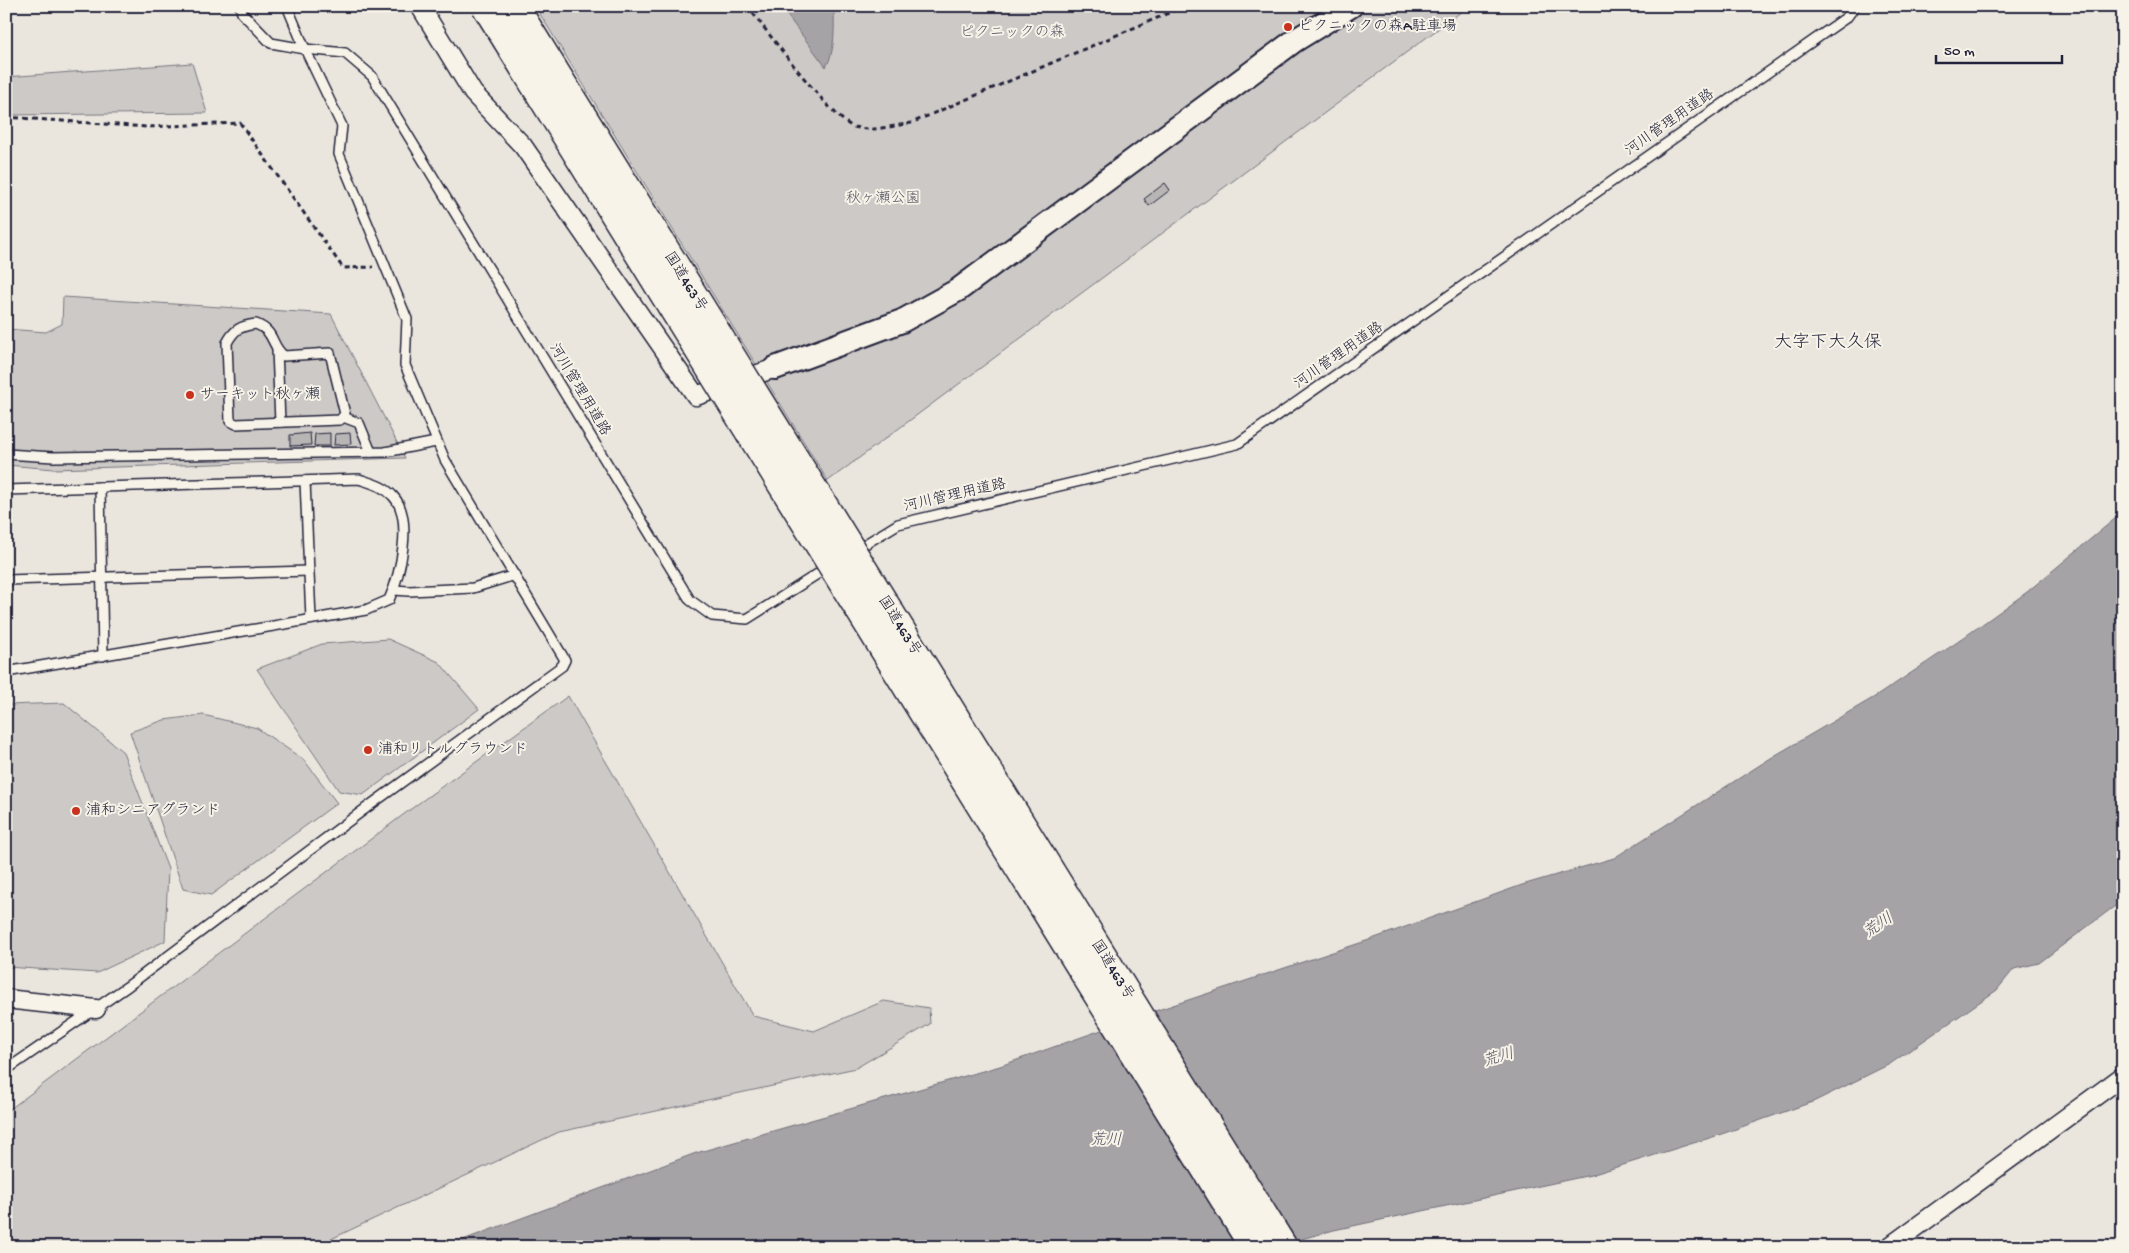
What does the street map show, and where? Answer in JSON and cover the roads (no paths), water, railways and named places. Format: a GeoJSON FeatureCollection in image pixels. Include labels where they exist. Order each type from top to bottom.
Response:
{"type":"FeatureCollection","features":[{"type":"Feature","properties":{"kind":"highway","name":"国道463号"},"geometry":{"type":"LineString","coordinates":[[486,6],[1254,1247]]}},
{"type":"Feature","properties":{"kind":"highway","name":"国道463号"},"geometry":{"type":"LineString","coordinates":[[514,6],[1282,1247]]}},
{"type":"Feature","properties":{"kind":"street"},"geometry":{"type":"LineString","coordinates":[[420,6],[473,93],[523,146],[696,396],[902,321],[958,290],[1294,41],[1351,6]]}},
{"type":"Feature","properties":{"kind":"street"},"geometry":{"type":"LineString","coordinates":[[6,999],[96,1009]]}},
{"type":"Feature","properties":{"kind":"street"},"geometry":{"type":"LineString","coordinates":[[1889,1247],[2123,1076]]}},
{"type":"Feature","properties":{"kind":"lane","name":"河川管理用道路"},"geometry":{"type":"LineString","coordinates":[[240,6],[242,13],[271,43],[345,53],[372,76],[690,600],[712,616],[747,619],[839,561]]}},
{"type":"Feature","properties":{"kind":"lane"},"geometry":{"type":"LineString","coordinates":[[6,1070],[96,1009],[368,806],[562,666],[565,660],[436,442],[430,423],[405,365],[407,319],[339,154],[342,126],[305,49],[287,6]]}},
{"type":"Feature","properties":{"kind":"lane","name":"河川管理用道路"},"geometry":{"type":"LineString","coordinates":[[847,555],[898,524],[1237,444],[1847,17],[1855,6]]}},
{"type":"Feature","properties":{"kind":"lane"},"geometry":{"type":"LineString","coordinates":[[277,350],[284,356],[330,354],[345,414],[340,420],[236,424],[230,421],[228,412],[227,343],[232,332],[242,326],[256,324],[266,328],[273,337],[277,350],[280,422]]}},
{"type":"Feature","properties":{"kind":"lane"},"geometry":{"type":"LineString","coordinates":[[342,417],[359,423],[371,452]]}},
{"type":"Feature","properties":{"kind":"lane"},"geometry":{"type":"LineString","coordinates":[[6,454],[53,457],[385,452],[436,442]]}},
{"type":"Feature","properties":{"kind":"lane"},"geometry":{"type":"LineString","coordinates":[[6,490],[359,479],[380,486],[394,497],[403,518],[403,556],[394,590],[389,600],[366,610],[6,672]]}},
{"type":"Feature","properties":{"kind":"lane"},"geometry":{"type":"LineString","coordinates":[[305,481],[311,619]]}},
{"type":"Feature","properties":{"kind":"lane"},"geometry":{"type":"LineString","coordinates":[[100,487],[103,656]]}},
{"type":"Feature","properties":{"kind":"lane"},"geometry":{"type":"LineString","coordinates":[[6,580],[309,571]]}},
{"type":"Feature","properties":{"kind":"lane"},"geometry":{"type":"LineString","coordinates":[[394,590],[472,588],[515,575]]}},
{"type":"Feature","properties":{"kind":"water"},"geometry":{"type":"Polygon","coordinates":[[[780,6],[834,6],[833,45],[826,67],[780,6]]]}},
{"type":"Feature","properties":{"kind":"water","name":"荒川"},"geometry":{"type":"Polygon","coordinates":[[[2123,512],[2123,900],[2039,963],[2014,969],[1997,990],[1890,1064],[1815,1101],[1716,1136],[1591,1175],[1334,1230],[1273,1247],[444,1247],[696,1153],[1000,1066],[1155,1011],[1369,940],[1522,885],[1614,858],[1774,756],[1878,695],[1956,643],[2027,592],[2123,512]]]}},
{"type":"Feature","properties":{"kind":"place","name":"ピクニックの森A駐車場"},"geometry":{"type":"Point","coordinates":[1288,27]}},
{"type":"Feature","properties":{"kind":"place","name":"サーキット秋ヶ瀬"},"geometry":{"type":"Point","coordinates":[190,395]}},
{"type":"Feature","properties":{"kind":"place","name":"浦和リトルグラウンド"},"geometry":{"type":"Point","coordinates":[368,750]}},
{"type":"Feature","properties":{"kind":"place","name":"浦和シニアグランド"},"geometry":{"type":"Point","coordinates":[76,811]}},
{"type":"Feature","properties":{"kind":"district","name":"大字下大久保"},"geometry":{"type":"Point","coordinates":[1828,343]}},
{"type":"Feature","properties":{"kind":"park label","name":"ピクニックの森"},"geometry":{"type":"Point","coordinates":[1012,33]}},
{"type":"Feature","properties":{"kind":"park label","name":"秋ヶ瀬公園"},"geometry":{"type":"Point","coordinates":[883,199]}}]}
